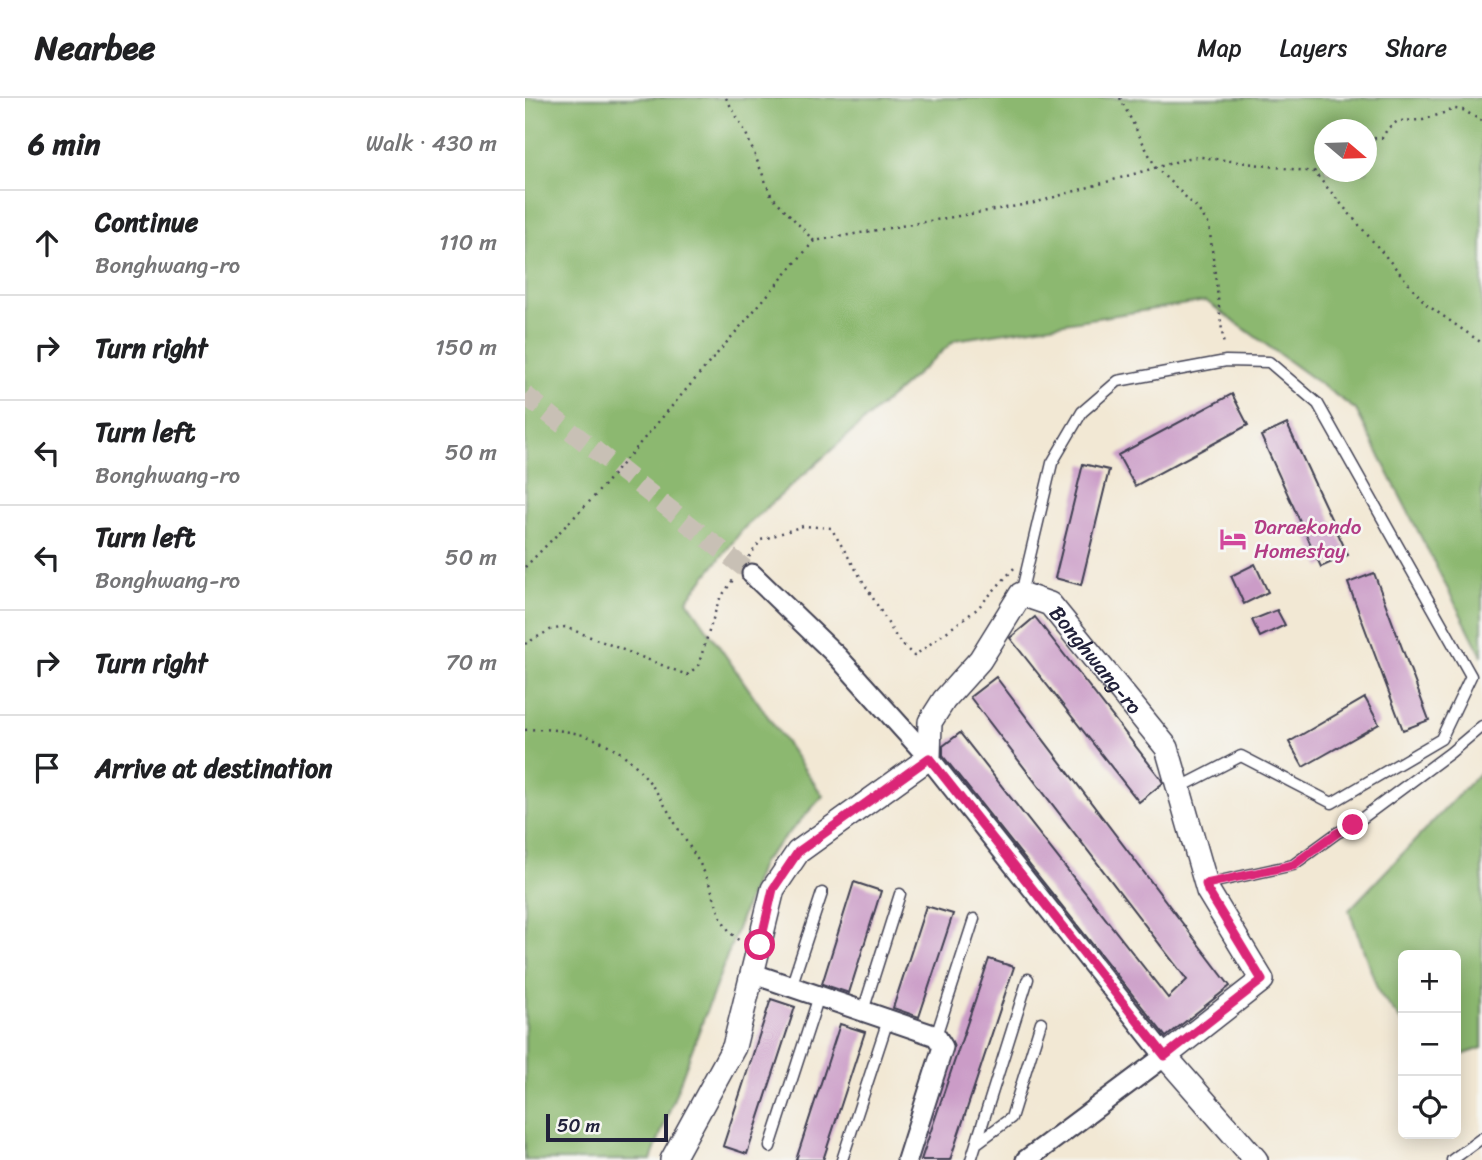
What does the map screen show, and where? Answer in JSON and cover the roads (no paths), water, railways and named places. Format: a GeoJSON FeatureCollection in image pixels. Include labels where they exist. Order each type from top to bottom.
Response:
{"type":"FeatureCollection","features":[{"type":"Feature","properties":{"kind":"street"},"geometry":{"type":"LineString","coordinates":[[752,574],[838,657],[929,758],[1165,1056],[1257,1160]]}},
{"type":"Feature","properties":{"kind":"street"},"geometry":{"type":"LineString","coordinates":[[929,758],[930,722],[944,700],[980,660],[1021,594]]}},
{"type":"Feature","properties":{"kind":"street","name":"Bonghwang-ro"},"geometry":{"type":"LineString","coordinates":[[1021,594],[1050,604],[1167,748],[1208,891],[1262,980],[1165,1056]]}},
{"type":"Feature","properties":{"kind":"street"},"geometry":{"type":"LineString","coordinates":[[672,1160],[734,1047],[773,889],[798,852],[929,758]]}},
{"type":"Feature","properties":{"kind":"street"},"geometry":{"type":"LineString","coordinates":[[754,974],[936,1036],[943,1046],[907,1160]]}},
{"type":"Feature","properties":{"kind":"street"},"geometry":{"type":"LineString","coordinates":[[1026,1160],[1165,1056]]}},
{"type":"Feature","properties":{"kind":"lane"},"geometry":{"type":"LineString","coordinates":[[1021,594],[1052,463],[1082,412],[1118,381],[1226,361],[1269,362],[1318,404],[1471,676],[1441,739],[1332,803],[1241,756],[1178,788]]}},
{"type":"Feature","properties":{"kind":"lane"},"geometry":{"type":"LineString","coordinates":[[1206,884],[1293,865],[1337,833],[1353,825],[1482,726]]}},
{"type":"Feature","properties":{"kind":"lane"},"geometry":{"type":"LineString","coordinates":[[791,986],[822,893]]}},
{"type":"Feature","properties":{"kind":"lane"},"geometry":{"type":"LineString","coordinates":[[863,1011],[900,894]]}},
{"type":"Feature","properties":{"kind":"lane"},"geometry":{"type":"LineString","coordinates":[[936,1036],[974,919]]}},
{"type":"Feature","properties":{"kind":"lane"},"geometry":{"type":"LineString","coordinates":[[971,1160],[1028,979]]}},
{"type":"Feature","properties":{"kind":"lane"},"geometry":{"type":"LineString","coordinates":[[770,1147],[819,996]]}},
{"type":"Feature","properties":{"kind":"lane"},"geometry":{"type":"LineString","coordinates":[[842,1160],[888,1020]]}},
{"type":"Feature","properties":{"kind":"lane"},"geometry":{"type":"LineString","coordinates":[[976,1143],[1011,1118],[1041,1022]]}},
{"type":"Feature","properties":{"kind":"lane"},"geometry":{"type":"LineString","coordinates":[[1452,1160],[1482,1138]]}},
{"type":"Feature","properties":{"kind":"lane"},"geometry":{"type":"LineString","coordinates":[[1466,1150],[1473,1160]]}},
{"type":"Feature","properties":{"kind":"tunnel"},"geometry":{"type":"LineString","coordinates":[[525,395],[752,574]]}},
{"type":"Feature","properties":{"kind":"place","name":"Daraekondo Homestay"},"geometry":{"type":"Point","coordinates":[1233,539]}}]}
